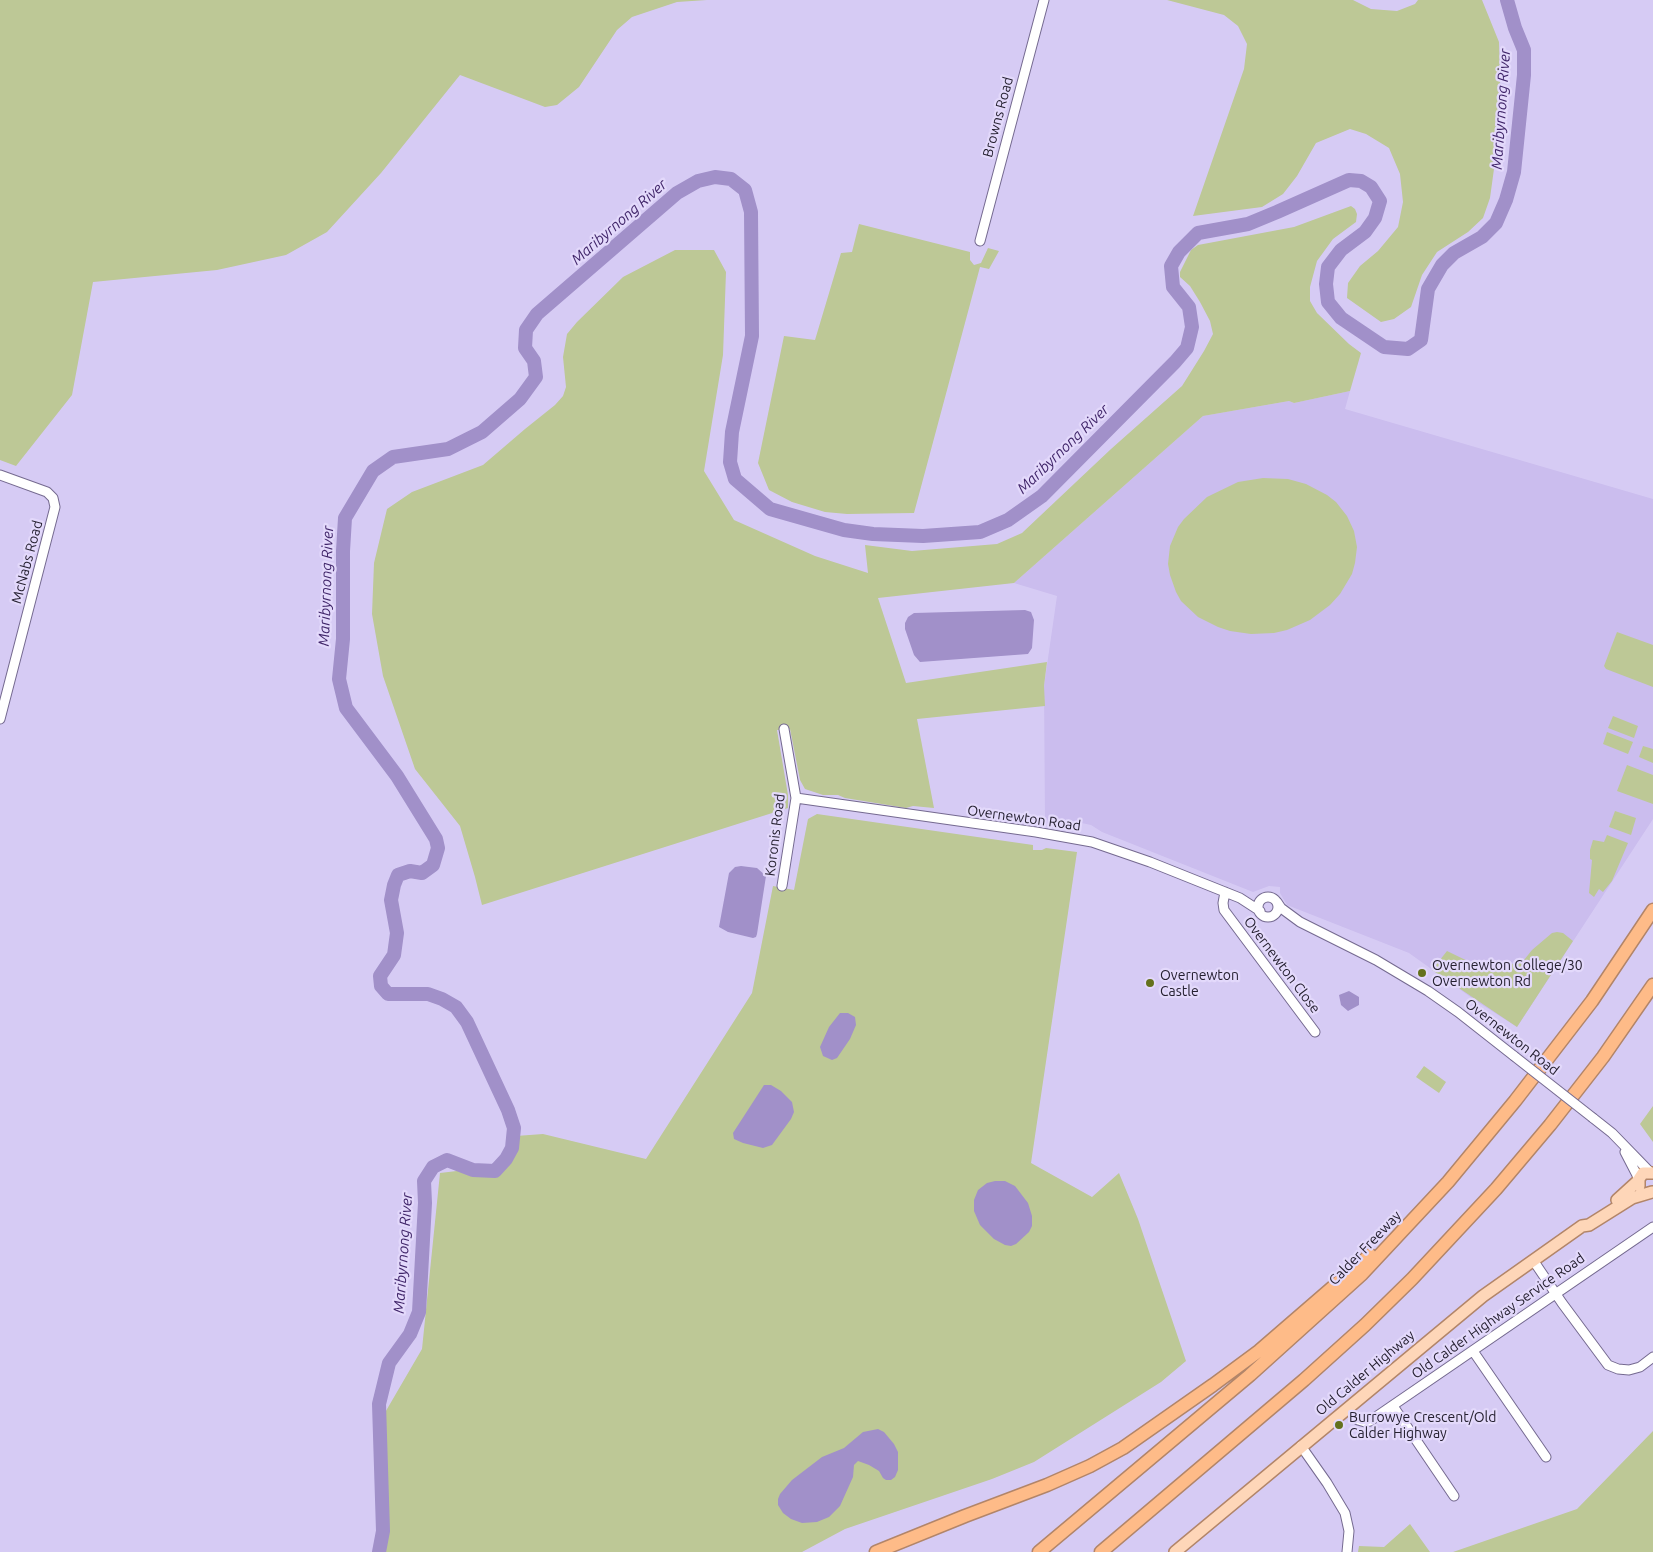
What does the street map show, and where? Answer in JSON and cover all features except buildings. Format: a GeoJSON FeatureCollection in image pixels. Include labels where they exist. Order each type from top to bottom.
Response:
{"type":"FeatureCollection","features":[{"type":"Feature","properties":{"kind":"highway","name":"Calder Freeway"},"geometry":{"type":"LineString","coordinates":[[1039,1552],[1250,1375],[1320,1314],[1362,1274],[1436,1196],[1551,1056],[1604,984],[1653,910]]}},
{"type":"Feature","properties":{"kind":"highway"},"geometry":{"type":"LineString","coordinates":[[1100,1552],[1324,1362],[1390,1301],[1435,1255],[1496,1189],[1550,1125],[1603,1057],[1653,985]]}},
{"type":"Feature","properties":{"kind":"highway"},"geometry":{"type":"LineString","coordinates":[[876,1552],[1055,1482],[1104,1458],[1141,1436],[1221,1380],[1303,1314],[1382,1244],[1478,1147]]}},
{"type":"Feature","properties":{"kind":"main road","name":"Old Calder Highway"},"geometry":{"type":"LineString","coordinates":[[1175,1552],[1483,1296],[1582,1226],[1586,1220],[1624,1196],[1643,1174],[1652,1172]]}},
{"type":"Feature","properties":{"kind":"main road"},"geometry":{"type":"LineString","coordinates":[[1639,1180],[1642,1190],[1652,1192]]}},
{"type":"Feature","properties":{"kind":"main road","name":"Old Calder Highway"},"geometry":{"type":"LineString","coordinates":[[1582,1226],[1589,1225],[1632,1198],[1652,1192]]}},
{"type":"Feature","properties":{"kind":"street","name":"Browns Road"},"geometry":{"type":"LineString","coordinates":[[980,241],[1044,0]]}},
{"type":"Feature","properties":{"kind":"street","name":"McNabs Road"},"geometry":{"type":"LineString","coordinates":[[0,475],[47,492],[53,498],[55,506],[0,718]]}},
{"type":"Feature","properties":{"kind":"street","name":"Koronis Road"},"geometry":{"type":"LineString","coordinates":[[782,886],[796,798],[784,730]]}},
{"type":"Feature","properties":{"kind":"street","name":"Overnewton Road"},"geometry":{"type":"LineString","coordinates":[[796,798],[1083,840],[1142,859],[1232,895],[1252,900],[1263,899]]}},
{"type":"Feature","properties":{"kind":"street","name":"Overnewton Road"},"geometry":{"type":"LineString","coordinates":[[1232,895],[1260,911]]}},
{"type":"Feature","properties":{"kind":"street","name":"Overnewton Close"},"geometry":{"type":"LineString","coordinates":[[1232,895],[1222,907],[1315,1032]]}},
{"type":"Feature","properties":{"kind":"street"},"geometry":{"type":"LineString","coordinates":[[1270,897],[1277,902],[1278,910],[1272,916],[1264,915],[1260,911],[1259,906],[1263,899],[1270,897]]}},
{"type":"Feature","properties":{"kind":"street","name":"Overnewton Road"},"geometry":{"type":"LineString","coordinates":[[1277,902],[1281,908],[1300,922],[1358,950],[1458,1012],[1612,1133],[1620,1143],[1652,1172]]}},
{"type":"Feature","properties":{"kind":"street","name":"Overnewton Road"},"geometry":{"type":"LineString","coordinates":[[1272,916],[1300,922]]}},
{"type":"Feature","properties":{"kind":"street","name":"Overnewton Road"},"geometry":{"type":"LineString","coordinates":[[1620,1143],[1639,1180]]}},
{"type":"Feature","properties":{"kind":"street","name":"Old Calder Highway Service Road"},"geometry":{"type":"LineString","coordinates":[[1358,1420],[1368,1422],[1653,1227]]}},
{"type":"Feature","properties":{"kind":"street"},"geometry":{"type":"LineString","coordinates":[[1534,1260],[1556,1294],[1608,1365],[1618,1369],[1629,1370],[1640,1366],[1653,1357]]}},
{"type":"Feature","properties":{"kind":"street"},"geometry":{"type":"LineString","coordinates":[[1473,1350],[1546,1458]]}},
{"type":"Feature","properties":{"kind":"street"},"geometry":{"type":"LineString","coordinates":[[1392,1406],[1454,1496]]}},
{"type":"Feature","properties":{"kind":"street"},"geometry":{"type":"LineString","coordinates":[[1301,1446],[1345,1513],[1349,1531],[1347,1552]]}},
{"type":"Feature","properties":{"kind":"shaded area"},"geometry":{"type":"Polygon","coordinates":[[[1350,391],[1345,409],[1653,499],[1653,819],[1517,1027],[1476,1001],[1409,953],[1287,905],[1280,893],[1280,887],[1269,886],[1253,892],[1102,832],[1091,825],[1077,822],[1072,827],[1045,823],[1044,686],[1057,596],[1014,583],[1203,416],[1289,401],[1294,403],[1350,391]]]}},
{"type":"Feature","properties":{"kind":"shaded area"},"geometry":{"type":"Polygon","coordinates":[[[1025,610],[1031,612],[1034,620],[1032,648],[1028,654],[920,662],[914,655],[905,629],[908,617],[914,613],[1025,610]]]}},
{"type":"Feature","properties":{"kind":"shaded area"},"geometry":{"type":"Polygon","coordinates":[[[735,867],[757,868],[766,876],[757,934],[753,938],[728,932],[719,927],[729,873],[735,867]]]}},
{"type":"Feature","properties":{"kind":"shaded area"},"geometry":{"type":"Polygon","coordinates":[[[1349,991],[1359,997],[1359,1005],[1348,1011],[1341,1005],[1339,995],[1349,991]]]}},
{"type":"Feature","properties":{"kind":"shaded area"},"geometry":{"type":"Polygon","coordinates":[[[840,1013],[848,1013],[855,1017],[856,1025],[850,1039],[837,1058],[832,1060],[823,1056],[820,1047],[829,1027],[840,1013]]]}},
{"type":"Feature","properties":{"kind":"shaded area"},"geometry":{"type":"Polygon","coordinates":[[[764,1085],[771,1085],[781,1091],[792,1102],[794,1112],[772,1145],[763,1148],[734,1139],[733,1133],[764,1085]]]}},
{"type":"Feature","properties":{"kind":"shaded area"},"geometry":{"type":"Polygon","coordinates":[[[1005,1181],[1015,1186],[1028,1203],[1032,1216],[1032,1226],[1029,1232],[1011,1246],[994,1239],[980,1225],[974,1211],[974,1200],[978,1190],[987,1183],[1005,1181]]]}},
{"type":"Feature","properties":{"kind":"shaded area"},"geometry":{"type":"Polygon","coordinates":[[[878,1429],[884,1432],[898,1452],[898,1470],[895,1477],[891,1480],[886,1480],[879,1471],[858,1461],[854,1465],[853,1477],[840,1506],[829,1517],[817,1522],[802,1523],[791,1519],[783,1513],[778,1505],[778,1499],[792,1480],[822,1457],[844,1448],[863,1432],[878,1429]]]}},
{"type":"Feature","properties":{"kind":"green space"},"geometry":{"type":"Polygon","coordinates":[[[0,0],[707,0],[677,2],[632,17],[617,30],[579,87],[557,105],[545,107],[460,75],[381,173],[327,232],[286,255],[217,270],[93,282],[72,395],[16,466],[0,460],[0,0]]]}},
{"type":"Feature","properties":{"kind":"green space"},"geometry":{"type":"Polygon","coordinates":[[[1167,0],[1353,0],[1371,9],[1397,11],[1415,4],[1418,0],[1482,0],[1499,42],[1501,118],[1490,198],[1483,218],[1468,232],[1437,252],[1422,275],[1411,307],[1394,319],[1381,322],[1347,298],[1348,283],[1360,266],[1378,251],[1398,227],[1403,202],[1400,174],[1389,148],[1366,134],[1350,129],[1316,143],[1297,176],[1283,194],[1262,207],[1193,216],[1244,69],[1247,44],[1238,26],[1224,15],[1167,0]]]}},
{"type":"Feature","properties":{"kind":"green space"},"geometry":{"type":"Polygon","coordinates":[[[1351,206],[1357,214],[1356,222],[1333,239],[1317,261],[1310,287],[1310,301],[1317,313],[1361,353],[1350,391],[1294,403],[1289,401],[1203,416],[1014,583],[878,598],[906,683],[1047,662],[1044,686],[1045,706],[917,719],[934,808],[913,806],[906,808],[845,798],[838,795],[823,795],[805,789],[800,780],[790,729],[777,730],[788,795],[788,808],[482,905],[460,826],[415,769],[383,676],[372,614],[374,563],[387,509],[412,492],[483,465],[555,405],[563,396],[566,387],[563,357],[567,334],[623,277],[675,250],[714,250],[726,272],[723,355],[704,471],[734,520],[815,556],[868,573],[865,545],[912,551],[997,544],[1022,533],[1111,449],[1182,386],[1213,334],[1210,321],[1200,302],[1190,286],[1180,277],[1180,272],[1191,250],[1198,245],[1294,227],[1351,206]]]}},
{"type":"Feature","properties":{"kind":"green space"},"geometry":{"type":"Polygon","coordinates":[[[859,224],[970,252],[970,260],[974,265],[981,263],[988,248],[999,251],[989,269],[980,267],[914,513],[847,514],[825,512],[792,502],[769,490],[758,463],[784,336],[815,340],[841,253],[852,252],[859,224]]]}},
{"type":"Feature","properties":{"kind":"green space"},"geometry":{"type":"Polygon","coordinates":[[[1263,478],[1288,479],[1306,484],[1336,502],[1347,516],[1354,531],[1357,547],[1355,563],[1352,574],[1340,594],[1330,605],[1310,620],[1287,630],[1274,633],[1251,634],[1230,631],[1198,617],[1181,601],[1170,575],[1168,564],[1170,546],[1178,527],[1184,519],[1207,497],[1238,482],[1263,478]]]}},
{"type":"Feature","properties":{"kind":"green space"},"geometry":{"type":"Polygon","coordinates":[[[1617,632],[1653,645],[1653,687],[1606,669],[1604,666],[1617,632]]]}},
{"type":"Feature","properties":{"kind":"green space"},"geometry":{"type":"Polygon","coordinates":[[[1613,716],[1638,726],[1634,738],[1608,728],[1613,716]]]}},
{"type":"Feature","properties":{"kind":"green space"},"geometry":{"type":"Polygon","coordinates":[[[1607,732],[1633,742],[1628,754],[1603,744],[1607,732]]]}},
{"type":"Feature","properties":{"kind":"green space"},"geometry":{"type":"Polygon","coordinates":[[[1643,746],[1653,749],[1653,763],[1639,757],[1643,746]]]}},
{"type":"Feature","properties":{"kind":"green space"},"geometry":{"type":"Polygon","coordinates":[[[1627,765],[1653,775],[1653,804],[1617,791],[1627,765]]]}},
{"type":"Feature","properties":{"kind":"green space"},"geometry":{"type":"Polygon","coordinates":[[[1615,811],[1636,818],[1631,835],[1609,827],[1615,811]]]}},
{"type":"Feature","properties":{"kind":"green space"},"geometry":{"type":"Polygon","coordinates":[[[817,814],[1033,845],[1033,850],[1046,848],[1077,852],[1031,1163],[1092,1197],[1119,1173],[1138,1219],[1186,1361],[1161,1382],[1034,1462],[992,1479],[845,1529],[802,1552],[381,1552],[383,1416],[422,1349],[440,1173],[507,1165],[519,1145],[516,1136],[543,1134],[646,1159],[752,993],[773,886],[794,890],[808,819],[817,814]]]}},
{"type":"Feature","properties":{"kind":"green space"},"geometry":{"type":"Polygon","coordinates":[[[1607,835],[1628,843],[1612,881],[1603,892],[1599,889],[1594,897],[1589,893],[1592,860],[1590,859],[1590,850],[1593,840],[1604,842],[1607,835]]]}},
{"type":"Feature","properties":{"kind":"green space"},"geometry":{"type":"Polygon","coordinates":[[[1552,933],[1563,933],[1573,941],[1517,1027],[1432,970],[1447,951],[1480,967],[1498,969],[1524,960],[1532,950],[1552,933]]]}},
{"type":"Feature","properties":{"kind":"green space"},"geometry":{"type":"Polygon","coordinates":[[[1424,1066],[1446,1082],[1439,1093],[1416,1077],[1424,1066]]]}},
{"type":"Feature","properties":{"kind":"green space"},"geometry":{"type":"Polygon","coordinates":[[[1653,1106],[1653,1142],[1640,1124],[1653,1106]]]}},
{"type":"Feature","properties":{"kind":"green space"},"geometry":{"type":"Polygon","coordinates":[[[1653,1431],[1653,1552],[1453,1552],[1577,1509],[1653,1431]]]}},
{"type":"Feature","properties":{"kind":"green space"},"geometry":{"type":"Polygon","coordinates":[[[1410,1524],[1430,1552],[1358,1552],[1359,1546],[1384,1547],[1410,1524]]]}},
{"type":"Feature","properties":{"kind":"waterway","name":"Maribyrnong River"},"geometry":{"type":"LineString","coordinates":[[379,1552],[383,1531],[379,1404],[389,1363],[410,1334],[419,1312],[425,1203],[424,1181],[433,1167],[447,1160],[473,1170],[495,1171],[506,1159],[512,1148],[514,1128],[508,1110],[467,1022],[456,1007],[428,994],[388,994],[381,986],[380,976],[394,955],[397,933],[391,900],[398,875],[410,871],[422,873],[433,865],[438,848],[436,839],[397,776],[346,708],[339,679],[343,639],[345,518],[373,471],[393,457],[448,449],[482,432],[520,399],[536,377],[534,361],[525,348],[526,330],[537,314],[677,193],[698,181],[715,177],[731,179],[745,190],[751,212],[752,336],[732,432],[730,462],[735,479],[770,509],[844,530],[873,534],[923,536],[980,532],[1008,520],[1042,496],[1187,348],[1192,327],[1189,307],[1173,287],[1171,266],[1179,252],[1198,233],[1248,224],[1349,180],[1361,181],[1371,187],[1380,201],[1375,218],[1365,232],[1341,250],[1328,267],[1326,284],[1328,302],[1341,318],[1384,347],[1408,349],[1421,340],[1428,289],[1442,265],[1454,253],[1482,237],[1496,223],[1506,200],[1514,172],[1524,75],[1524,50],[1507,0]]}},
{"type":"Feature","properties":{"kind":"place","name":"Overnewton College/30 Overnewton Rd"},"geometry":{"type":"Point","coordinates":[1422,973]}},
{"type":"Feature","properties":{"kind":"place","name":"Overnewton Castle"},"geometry":{"type":"Point","coordinates":[1150,983]}},
{"type":"Feature","properties":{"kind":"place","name":"Burrowye Crescent/Old Calder Highway"},"geometry":{"type":"Point","coordinates":[1339,1425]}}]}
